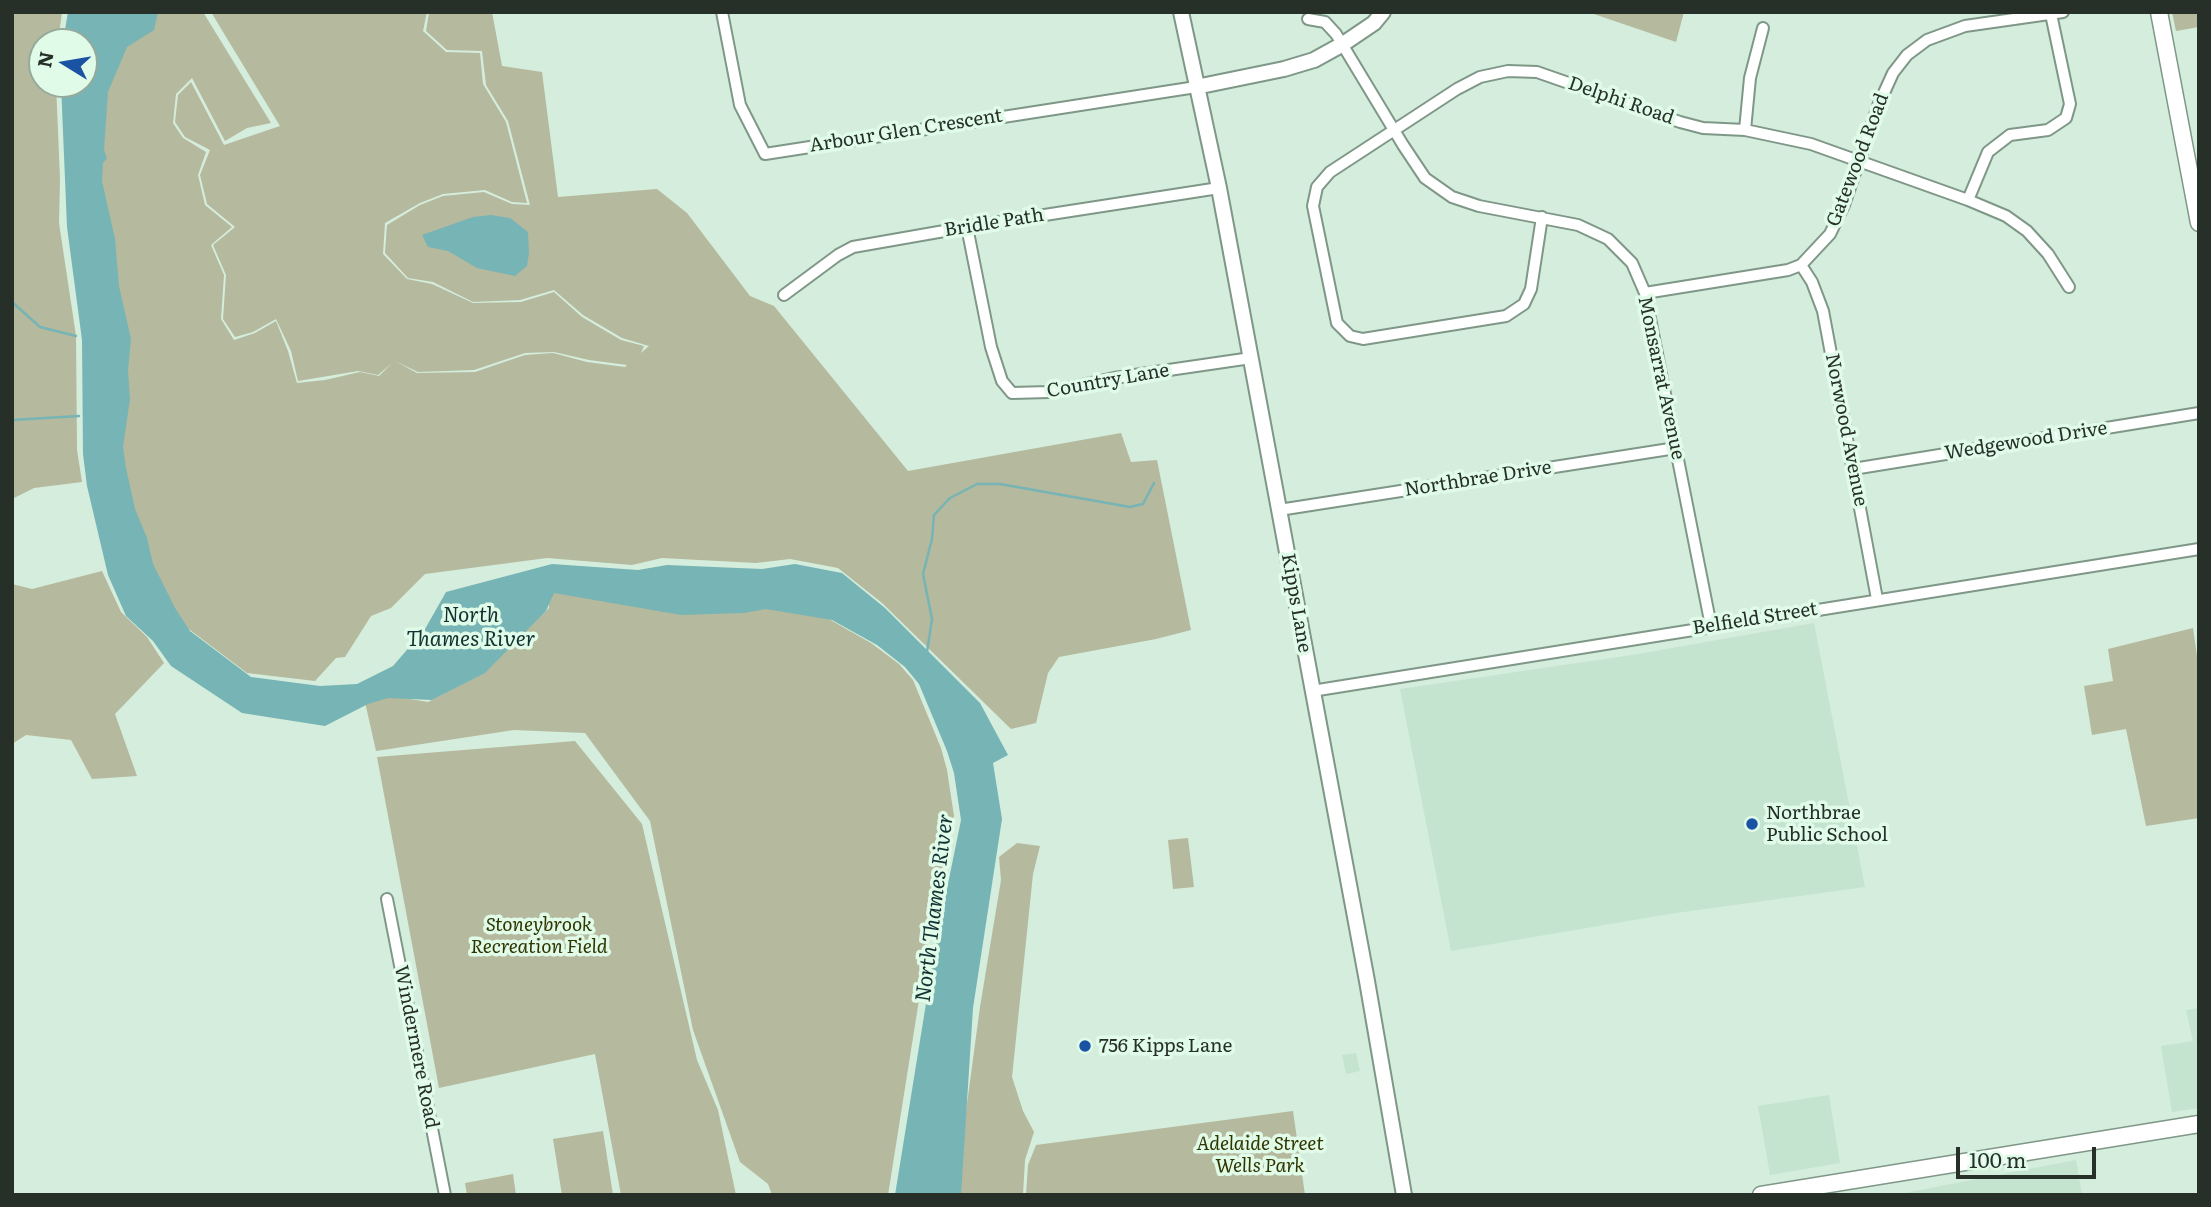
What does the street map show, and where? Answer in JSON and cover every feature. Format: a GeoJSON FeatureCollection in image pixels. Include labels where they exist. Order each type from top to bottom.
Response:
{"type":"FeatureCollection","features":[{"type":"Feature","properties":{"kind":"main road"},"geometry":{"type":"LineString","coordinates":[[2159,12],[2199,223]]}},
{"type":"Feature","properties":{"kind":"main road"},"geometry":{"type":"LineString","coordinates":[[1761,1195],[2199,1124]]}},
{"type":"Feature","properties":{"kind":"street","name":"Arbour Glen Crescent"},"geometry":{"type":"LineString","coordinates":[[722,12],[740,105],[765,154],[1196,87]]}},
{"type":"Feature","properties":{"kind":"street","name":"Kipps Lane"},"geometry":{"type":"LineString","coordinates":[[1181,12],[1219,188],[1367,981],[1404,1195]]}},
{"type":"Feature","properties":{"kind":"street"},"geometry":{"type":"LineString","coordinates":[[1196,87],[1314,60],[1374,23],[1383,12]]}},
{"type":"Feature","properties":{"kind":"street"},"geometry":{"type":"LineString","coordinates":[[1968,200],[1988,152],[2010,135],[2048,130],[2066,118],[2070,104],[2057,13]]}},
{"type":"Feature","properties":{"kind":"street","name":"Gatewood Road"},"geometry":{"type":"LineString","coordinates":[[1801,265],[1830,234],[1844,205],[1878,106],[1893,74],[1907,55],[1927,40],[1965,26],[2057,13]]}},
{"type":"Feature","properties":{"kind":"street","name":"Monsarrat Avenue"},"geometry":{"type":"LineString","coordinates":[[1308,19],[1325,22],[1343,44],[1425,178],[1452,197],[1479,206],[1578,225],[1608,239],[1632,264],[1645,293],[1711,626]]}},
{"type":"Feature","properties":{"kind":"street"},"geometry":{"type":"LineString","coordinates":[[1745,130],[1750,78],[1763,28]]}},
{"type":"Feature","properties":{"kind":"street","name":"Delphi Road"},"geometry":{"type":"LineString","coordinates":[[1542,217],[1531,289],[1524,304],[1506,316],[1363,339],[1350,336],[1336,323],[1313,206],[1317,187],[1330,172],[1457,89],[1480,77],[1508,71],[1537,72],[1703,128],[1745,130],[1811,144],[1968,200],[2006,216],[2027,231],[2048,254],[2069,287]]}},
{"type":"Feature","properties":{"kind":"street","name":"Bridle Path"},"geometry":{"type":"LineString","coordinates":[[784,295],[848,249],[967,227],[1219,188]]}},
{"type":"Feature","properties":{"kind":"street","name":"Country Lane"},"geometry":{"type":"LineString","coordinates":[[967,227],[991,347],[1002,381],[1012,393],[1049,392],[1115,378],[1251,358]]}},
{"type":"Feature","properties":{"kind":"street"},"geometry":{"type":"LineString","coordinates":[[1645,293],[1788,270],[1801,265]]}},
{"type":"Feature","properties":{"kind":"street","name":"Norwood Avenue"},"geometry":{"type":"LineString","coordinates":[[1801,265],[1812,282],[1823,311],[1877,599]]}},
{"type":"Feature","properties":{"kind":"street","name":"Wedgewood Drive"},"geometry":{"type":"LineString","coordinates":[[1853,469],[2199,413]]}},
{"type":"Feature","properties":{"kind":"street","name":"Northbrae Drive"},"geometry":{"type":"LineString","coordinates":[[1279,510],[1676,448]]}},
{"type":"Feature","properties":{"kind":"street","name":"Belfield Street"},"geometry":{"type":"LineString","coordinates":[[1312,691],[2199,549]]}},
{"type":"Feature","properties":{"kind":"street","name":"Windermere Road"},"geometry":{"type":"LineString","coordinates":[[387,900],[445,1195]]}},
{"type":"Feature","properties":{"kind":"shaded area"},"geometry":{"type":"Polygon","coordinates":[[[1814,623],[1865,887],[1669,914],[1451,951],[1400,689],[1632,655],[1814,623]]]}},
{"type":"Feature","properties":{"kind":"shaded area"},"geometry":{"type":"Polygon","coordinates":[[[2199,1008],[2199,1108],[2172,1112],[2161,1046],[2193,1041],[2186,1010],[2199,1008]]]}},
{"type":"Feature","properties":{"kind":"shaded area"},"geometry":{"type":"Polygon","coordinates":[[[1356,1053],[1360,1071],[1346,1074],[1342,1055],[1356,1053]]]}},
{"type":"Feature","properties":{"kind":"shaded area"},"geometry":{"type":"Polygon","coordinates":[[[1829,1095],[1840,1163],[1770,1175],[1758,1106],[1829,1095]]]}},
{"type":"Feature","properties":{"kind":"shaded area"},"geometry":{"type":"Polygon","coordinates":[[[2076,1160],[2082,1195],[1895,1195],[1946,1185],[2076,1160]]]}},
{"type":"Feature","properties":{"kind":"green space"},"geometry":{"type":"Polygon","coordinates":[[[12,12],[62,12],[60,28],[28,28],[28,98],[57,98],[59,223],[76,336],[77,450],[82,482],[34,488],[12,499],[12,12]]]}},
{"type":"Feature","properties":{"kind":"green space"},"geometry":{"type":"Polygon","coordinates":[[[157,12],[203,12],[271,123],[247,128],[225,141],[192,78],[176,94],[173,123],[183,138],[206,152],[198,175],[205,205],[232,227],[211,245],[224,275],[221,319],[234,340],[255,333],[276,321],[297,383],[360,372],[379,376],[392,363],[378,375],[358,371],[298,381],[291,351],[276,319],[253,332],[235,337],[223,319],[226,275],[213,245],[235,227],[207,204],[200,175],[210,150],[185,137],[175,122],[178,95],[191,82],[224,145],[280,126],[211,12],[427,12],[423,31],[446,52],[480,53],[483,84],[506,122],[527,203],[512,202],[485,190],[443,194],[420,203],[385,223],[383,254],[407,279],[432,284],[473,303],[521,302],[554,292],[582,317],[621,340],[644,346],[641,353],[649,346],[622,338],[583,315],[554,290],[520,300],[473,302],[433,282],[408,278],[385,253],[387,225],[420,205],[443,196],[484,192],[512,204],[530,205],[508,121],[486,85],[482,51],[447,50],[426,31],[429,12],[492,12],[502,66],[542,72],[558,197],[657,189],[687,213],[750,296],[774,306],[908,471],[1121,433],[1131,462],[1157,460],[1191,630],[1059,657],[1048,673],[1036,723],[1011,729],[882,603],[838,568],[790,559],[756,563],[662,558],[632,565],[547,558],[425,574],[391,608],[371,616],[345,657],[336,658],[315,681],[247,673],[186,627],[170,604],[149,560],[131,505],[122,464],[116,282],[98,177],[104,89],[124,44],[157,12]],[[554,352],[525,353],[474,370],[418,372],[395,361],[417,373],[475,372],[525,355],[553,353],[587,362],[625,367],[627,365],[554,352]]]}},
{"type":"Feature","properties":{"kind":"green space"},"geometry":{"type":"Polygon","coordinates":[[[1588,12],[1684,12],[1676,42],[1588,12]]]}},
{"type":"Feature","properties":{"kind":"green space"},"geometry":{"type":"Polygon","coordinates":[[[2172,12],[2199,12],[2199,27],[2176,31],[2172,12]]]}},
{"type":"Feature","properties":{"kind":"green space"},"geometry":{"type":"Polygon","coordinates":[[[102,571],[121,612],[147,637],[164,663],[115,714],[137,776],[92,779],[71,740],[26,735],[12,744],[12,584],[32,589],[102,571]]]}},
{"type":"Feature","properties":{"kind":"green space"},"geometry":{"type":"Polygon","coordinates":[[[549,590],[762,606],[827,618],[871,643],[899,664],[913,680],[941,748],[954,816],[928,943],[888,1195],[772,1195],[768,1184],[740,1162],[693,1030],[650,821],[585,733],[514,730],[376,751],[365,702],[385,695],[428,702],[482,674],[549,608],[549,590]]]}},
{"type":"Feature","properties":{"kind":"green space"},"geometry":{"type":"Polygon","coordinates":[[[2193,628],[2199,670],[2199,818],[2146,826],[2126,729],[2092,735],[2084,686],[2113,681],[2108,649],[2193,628]]]}},
{"type":"Feature","properties":{"kind":"green space","name":"Stoneybrook Recreation Field"},"geometry":{"type":"Polygon","coordinates":[[[575,741],[642,824],[697,1060],[718,1110],[736,1195],[621,1195],[595,1054],[439,1088],[377,757],[575,741]]]}},
{"type":"Feature","properties":{"kind":"green space"},"geometry":{"type":"Polygon","coordinates":[[[1188,838],[1194,887],[1173,889],[1168,840],[1188,838]]]}},
{"type":"Feature","properties":{"kind":"green space"},"geometry":{"type":"Polygon","coordinates":[[[1017,843],[1040,846],[1033,874],[1012,1077],[1023,1111],[1034,1132],[1025,1160],[1023,1195],[957,1195],[980,1007],[1001,880],[999,857],[1017,843]]]}},
{"type":"Feature","properties":{"kind":"green space","name":"Adelaide Street Wells Park"},"geometry":{"type":"Polygon","coordinates":[[[1293,1111],[1305,1195],[1026,1195],[1028,1165],[1036,1145],[1293,1111]]]}},
{"type":"Feature","properties":{"kind":"green space"},"geometry":{"type":"Polygon","coordinates":[[[603,1131],[613,1195],[562,1195],[553,1139],[603,1131]]]}},
{"type":"Feature","properties":{"kind":"green space"},"geometry":{"type":"Polygon","coordinates":[[[513,1174],[516,1195],[467,1195],[465,1183],[513,1174]]]}},
{"type":"Feature","properties":{"kind":"water","name":"North Thames River"},"geometry":{"type":"Polygon","coordinates":[[[68,12],[158,12],[154,30],[127,47],[108,92],[104,150],[107,158],[103,163],[102,181],[115,239],[119,286],[131,339],[128,370],[130,399],[123,447],[135,509],[147,538],[153,564],[175,608],[190,631],[251,677],[320,686],[357,684],[393,666],[425,629],[446,592],[552,564],[638,570],[667,565],[762,569],[795,564],[842,573],[885,608],[980,703],[1008,755],[993,763],[1002,819],[973,1008],[961,1195],[895,1195],[935,948],[961,820],[954,773],[919,684],[905,667],[877,645],[832,620],[766,609],[744,613],[681,615],[554,593],[546,611],[485,673],[432,700],[388,698],[368,704],[325,726],[242,713],[171,666],[153,641],[126,616],[108,575],[87,486],[83,454],[82,340],[67,227],[62,98],[98,98],[98,28],[65,28],[68,12]]]}},
{"type":"Feature","properties":{"kind":"water"},"geometry":{"type":"Polygon","coordinates":[[[491,215],[510,218],[528,232],[527,266],[515,276],[477,268],[448,251],[428,247],[422,235],[473,217],[491,215]]]}},
{"type":"Feature","properties":{"kind":"waterway"},"geometry":{"type":"LineString","coordinates":[[12,302],[40,327],[76,336]]}},
{"type":"Feature","properties":{"kind":"waterway"},"geometry":{"type":"LineString","coordinates":[[12,420],[79,416]]}},
{"type":"Feature","properties":{"kind":"waterway"},"geometry":{"type":"LineString","coordinates":[[927,652],[932,619],[923,574],[932,539],[934,515],[950,498],[977,484],[1000,484],[1130,507],[1143,504],[1154,483]]}},
{"type":"Feature","properties":{"kind":"place","name":"Northbrae Public School"},"geometry":{"type":"Point","coordinates":[1752,824]}},
{"type":"Feature","properties":{"kind":"place","name":"756 Kipps Lane"},"geometry":{"type":"Point","coordinates":[1085,1046]}}]}
